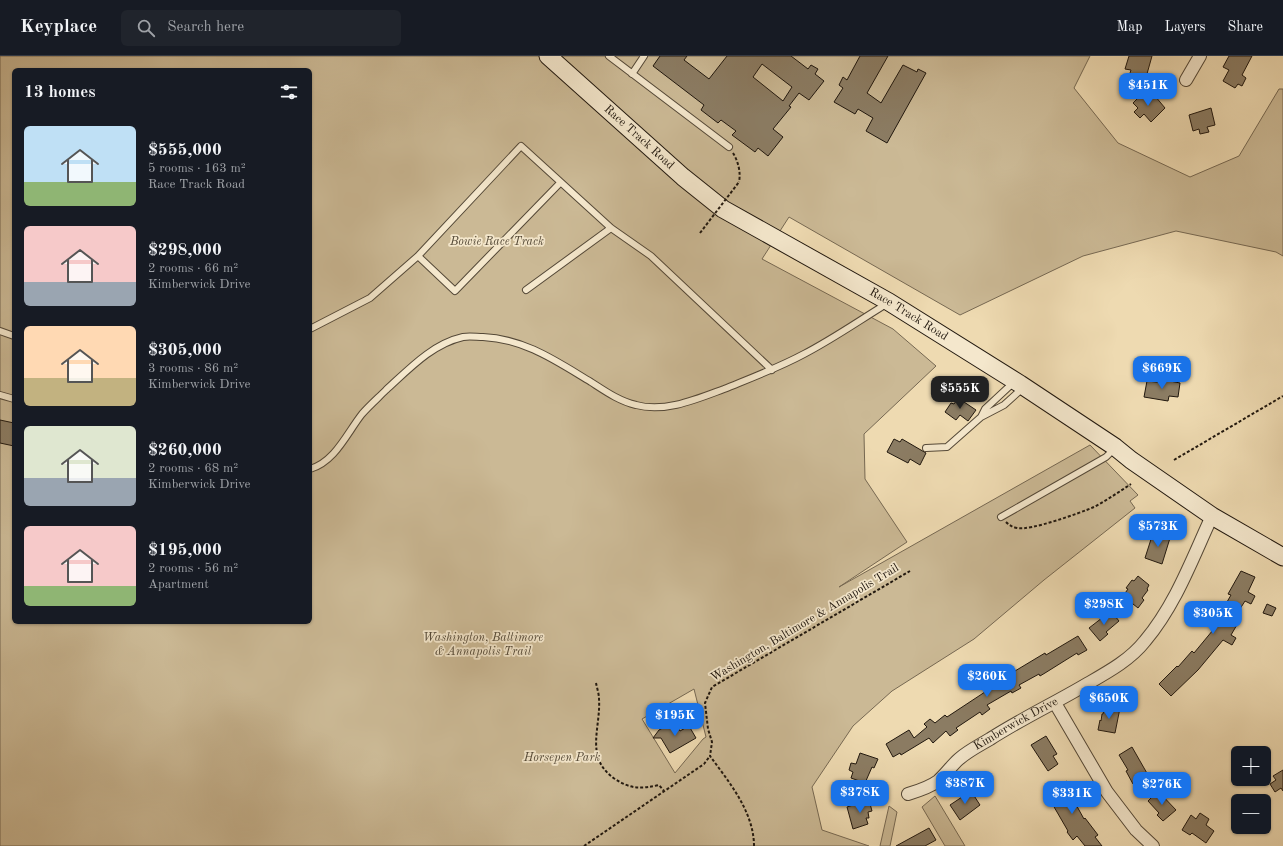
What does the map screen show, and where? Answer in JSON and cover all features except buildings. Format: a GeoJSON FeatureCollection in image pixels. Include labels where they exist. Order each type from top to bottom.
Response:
{"type":"FeatureCollection","features":[{"type":"Feature","properties":{"kind":"street","name":"Race Track Road"},"geometry":{"type":"LineString","coordinates":[[548,56],[683,177],[723,209],[889,302],[1020,384],[1115,447],[1131,460],[1212,516],[1283,556]]}},
{"type":"Feature","properties":{"kind":"street"},"geometry":{"type":"LineString","coordinates":[[1186,80],[1200,56]]}},
{"type":"Feature","properties":{"kind":"street","name":"Kimberwick Drive"},"geometry":{"type":"LineString","coordinates":[[908,794],[923,789],[938,781],[960,759],[1017,722],[1055,703],[1120,664],[1146,641],[1180,589],[1212,516]]}},
{"type":"Feature","properties":{"kind":"street"},"geometry":{"type":"LineString","coordinates":[[1055,703],[1107,792],[1136,830],[1153,846]]}},
{"type":"Feature","properties":{"kind":"lane"},"geometry":{"type":"LineString","coordinates":[[609,56],[729,147]]}},
{"type":"Feature","properties":{"kind":"lane"},"geometry":{"type":"LineString","coordinates":[[632,74],[644,56]]}},
{"type":"Feature","properties":{"kind":"lane"},"geometry":{"type":"LineString","coordinates":[[312,328],[370,298],[418,256],[521,146],[611,228],[651,256],[772,370]]}},
{"type":"Feature","properties":{"kind":"lane"},"geometry":{"type":"LineString","coordinates":[[418,256],[455,291],[560,183]]}},
{"type":"Feature","properties":{"kind":"lane"},"geometry":{"type":"LineString","coordinates":[[526,290],[611,228]]}},
{"type":"Feature","properties":{"kind":"lane"},"geometry":{"type":"LineString","coordinates":[[312,468],[322,463],[336,451],[364,412],[411,368],[435,349],[446,343],[466,337],[493,338],[519,343],[559,363],[610,394],[636,405],[649,407],[670,406],[712,394],[772,370],[804,354],[889,302]]}},
{"type":"Feature","properties":{"kind":"lane"},"geometry":{"type":"LineString","coordinates":[[0,331],[12,335]]}},
{"type":"Feature","properties":{"kind":"lane"},"geometry":{"type":"LineString","coordinates":[[980,417],[985,409],[1020,384]]}},
{"type":"Feature","properties":{"kind":"lane"},"geometry":{"type":"LineString","coordinates":[[926,448],[947,447],[980,417],[1004,405],[1020,384]]}},
{"type":"Feature","properties":{"kind":"lane"},"geometry":{"type":"LineString","coordinates":[[0,395],[12,398]]}},
{"type":"Feature","properties":{"kind":"lane"},"geometry":{"type":"LineString","coordinates":[[1001,517],[1106,457],[1115,447]]}},
{"type":"Feature","properties":{"kind":"path"},"geometry":{"type":"LineString","coordinates":[[700,232],[739,182],[740,175],[736,158],[729,147]]}},
{"type":"Feature","properties":{"kind":"path"},"geometry":{"type":"LineString","coordinates":[[1174,460],[1283,396]]}},
{"type":"Feature","properties":{"kind":"path"},"geometry":{"type":"LineString","coordinates":[[1001,517],[1009,525],[1017,528],[1039,526],[1093,507],[1131,484]]}},
{"type":"Feature","properties":{"kind":"path","name":"Washington, Baltimore & Annapolis Trail"},"geometry":{"type":"LineString","coordinates":[[710,756],[712,742],[708,729],[705,703],[712,687],[910,571]]}},
{"type":"Feature","properties":{"kind":"path"},"geometry":{"type":"LineString","coordinates":[[596,684],[599,699],[596,751],[604,769],[611,776],[628,786],[637,788],[659,785],[664,791]]}},
{"type":"Feature","properties":{"kind":"path"},"geometry":{"type":"LineString","coordinates":[[584,846],[704,764],[710,756],[730,783],[748,815],[754,834],[754,846]]}},
{"type":"Feature","properties":{"kind":"green space"},"geometry":{"type":"Polygon","coordinates":[[[0,56],[1090,56],[1074,88],[1118,143],[1190,177],[1239,156],[1279,89],[1283,89],[1283,256],[1276,252],[1176,231],[1083,256],[960,315],[789,217],[762,259],[893,329],[936,366],[864,434],[865,479],[907,542],[839,587],[1090,445],[1138,495],[1130,501],[1135,508],[1044,580],[974,639],[892,691],[853,726],[812,787],[822,830],[869,846],[0,846],[0,56]],[[694,689],[642,719],[675,773],[706,737],[694,689]]]}},
{"type":"Feature","properties":{"kind":"green space"},"geometry":{"type":"Polygon","coordinates":[[[935,796],[965,846],[945,846],[922,807],[935,796]]]}},
{"type":"Feature","properties":{"kind":"green space"},"geometry":{"type":"Polygon","coordinates":[[[889,806],[897,812],[890,846],[880,846],[889,806]]]}},
{"type":"Feature","properties":{"kind":"park label","name":"Bowie Race Track"},"geometry":{"type":"Point","coordinates":[497,242]}},
{"type":"Feature","properties":{"kind":"park label","name":"Horsepen Park"},"geometry":{"type":"Point","coordinates":[562,758]}}]}
